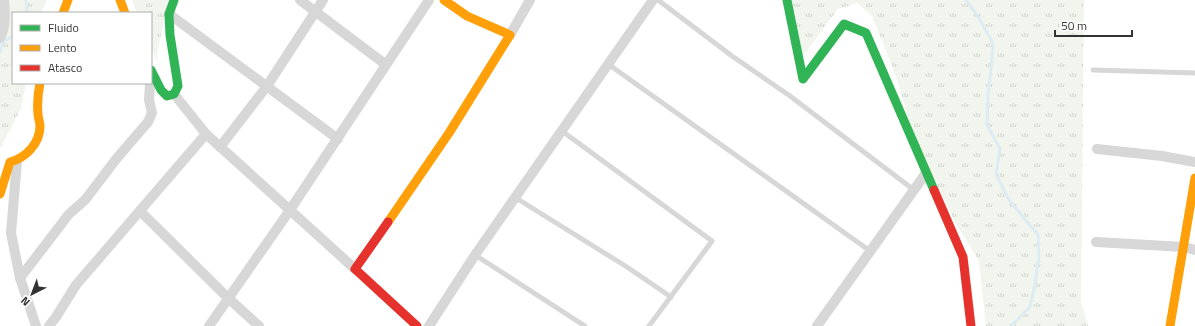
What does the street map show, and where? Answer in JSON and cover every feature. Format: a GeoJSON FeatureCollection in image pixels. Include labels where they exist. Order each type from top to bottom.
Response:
{"type":"FeatureCollection","features":[{"type":"Feature","properties":{"kind":"street"},"geometry":{"type":"LineString","coordinates":[[0,38],[4,31],[4,0]]}},
{"type":"Feature","properties":{"kind":"street"},"geometry":{"type":"LineString","coordinates":[[63,12],[68,0]]}},
{"type":"Feature","properties":{"kind":"street"},"geometry":{"type":"LineString","coordinates":[[120,0],[124,12]]}},
{"type":"Feature","properties":{"kind":"street"},"geometry":{"type":"LineString","coordinates":[[152,77],[167,96],[174,94],[178,86],[170,36],[170,14],[174,0]]}},
{"type":"Feature","properties":{"kind":"street"},"geometry":{"type":"LineString","coordinates":[[300,0],[385,64]]}},
{"type":"Feature","properties":{"kind":"street"},"geometry":{"type":"LineString","coordinates":[[220,147],[267,86],[323,0]]}},
{"type":"Feature","properties":{"kind":"street"},"geometry":{"type":"LineString","coordinates":[[209,326],[338,139],[385,64],[429,0]]}},
{"type":"Feature","properties":{"kind":"street"},"geometry":{"type":"LineString","coordinates":[[444,0],[468,16],[510,35]]}},
{"type":"Feature","properties":{"kind":"street"},"geometry":{"type":"LineString","coordinates":[[356,269],[449,133],[530,0]]}},
{"type":"Feature","properties":{"kind":"street"},"geometry":{"type":"LineString","coordinates":[[429,326],[475,255],[653,0]]}},
{"type":"Feature","properties":{"kind":"street"},"geometry":{"type":"LineString","coordinates":[[787,0],[803,79],[844,24],[866,33],[963,257],[971,326]]}},
{"type":"Feature","properties":{"kind":"street"},"geometry":{"type":"LineString","coordinates":[[170,14],[338,139]]}},
{"type":"Feature","properties":{"kind":"street"},"geometry":{"type":"LineString","coordinates":[[0,194],[10,162],[16,161],[29,152],[34,143],[40,126],[37,101],[40,84]]}},
{"type":"Feature","properties":{"kind":"street"},"geometry":{"type":"LineString","coordinates":[[20,278],[69,214],[85,200],[117,158],[148,122],[152,113],[149,100],[150,84]]}},
{"type":"Feature","properties":{"kind":"street"},"geometry":{"type":"LineString","coordinates":[[174,94],[206,134],[417,326]]}},
{"type":"Feature","properties":{"kind":"street"},"geometry":{"type":"LineString","coordinates":[[49,326],[76,285],[206,134]]}},
{"type":"Feature","properties":{"kind":"street"},"geometry":{"type":"LineString","coordinates":[[1097,149],[1162,156],[1195,162]]}},
{"type":"Feature","properties":{"kind":"street"},"geometry":{"type":"LineString","coordinates":[[16,161],[11,233],[20,278],[36,326]]}},
{"type":"Feature","properties":{"kind":"street"},"geometry":{"type":"LineString","coordinates":[[817,326],[926,173]]}},
{"type":"Feature","properties":{"kind":"street"},"geometry":{"type":"LineString","coordinates":[[1170,326],[1195,178]]}},
{"type":"Feature","properties":{"kind":"street"},"geometry":{"type":"LineString","coordinates":[[140,211],[228,298],[259,326]]}},
{"type":"Feature","properties":{"kind":"street"},"geometry":{"type":"LineString","coordinates":[[1096,242],[1184,247],[1195,250]]}},
{"type":"Feature","properties":{"kind":"lane"},"geometry":{"type":"LineString","coordinates":[[658,0],[732,56],[790,96],[914,190]]}},
{"type":"Feature","properties":{"kind":"lane"},"geometry":{"type":"LineString","coordinates":[[608,64],[870,251]]}},
{"type":"Feature","properties":{"kind":"lane"},"geometry":{"type":"LineString","coordinates":[[1093,70],[1195,73]]}},
{"type":"Feature","properties":{"kind":"lane"},"geometry":{"type":"LineString","coordinates":[[562,131],[712,241],[649,326]]}},
{"type":"Feature","properties":{"kind":"lane"},"geometry":{"type":"LineString","coordinates":[[516,198],[627,267],[671,297]]}},
{"type":"Feature","properties":{"kind":"lane"},"geometry":{"type":"LineString","coordinates":[[475,255],[585,326]]}},
{"type":"Feature","properties":{"kind":"green space"},"geometry":{"type":"Polygon","coordinates":[[[5,0],[47,0],[41,12],[12,12],[12,84],[26,84],[21,108],[0,149],[0,27],[5,0]]]}},
{"type":"Feature","properties":{"kind":"green space"},"geometry":{"type":"Polygon","coordinates":[[[132,0],[168,0],[156,60],[152,50],[152,12],[137,12],[132,0]]]}},
{"type":"Feature","properties":{"kind":"green space"},"geometry":{"type":"Polygon","coordinates":[[[792,0],[1084,0],[1081,302],[1088,326],[986,326],[979,261],[955,222],[915,140],[896,76],[872,16],[857,3],[838,9],[803,56],[792,0]]]}},
{"type":"Feature","properties":{"kind":"waterway"},"geometry":{"type":"LineString","coordinates":[[26,0],[26,12]]}},
{"type":"Feature","properties":{"kind":"waterway"},"geometry":{"type":"LineString","coordinates":[[966,0],[977,15],[993,43],[987,125],[1000,149],[996,174],[1009,200],[1038,235],[1039,258],[1030,307],[1011,326]]}},
{"type":"Feature","properties":{"kind":"waterway"},"geometry":{"type":"LineString","coordinates":[[0,52],[3,42],[12,37]]}},
{"type":"Feature","properties":{"kind":"traffic: fast"},"geometry":{"type":"LineString","coordinates":[[152,72],[161,90],[167,96],[174,94],[178,86],[170,35],[169,14],[174,0]]}},
{"type":"Feature","properties":{"kind":"traffic: fast"},"geometry":{"type":"LineString","coordinates":[[787,0],[803,79],[844,24],[866,33],[934,190]]}},
{"type":"Feature","properties":{"kind":"traffic: slow"},"geometry":{"type":"LineString","coordinates":[[63,12],[68,0]]}},
{"type":"Feature","properties":{"kind":"traffic: slow"},"geometry":{"type":"LineString","coordinates":[[120,0],[125,12]]}},
{"type":"Feature","properties":{"kind":"traffic: slow"},"geometry":{"type":"LineString","coordinates":[[388,222],[449,133],[510,35],[467,16],[444,0]]}},
{"type":"Feature","properties":{"kind":"traffic: slow"},"geometry":{"type":"LineString","coordinates":[[0,194],[10,162],[27,153],[38,138],[40,126],[38,116],[38,95],[40,84]]}},
{"type":"Feature","properties":{"kind":"traffic: slow"},"geometry":{"type":"LineString","coordinates":[[1170,326],[1195,178]]}},
{"type":"Feature","properties":{"kind":"traffic: jam"},"geometry":{"type":"LineString","coordinates":[[934,190],[963,257],[971,326]]}},
{"type":"Feature","properties":{"kind":"traffic: jam"},"geometry":{"type":"LineString","coordinates":[[388,222],[355,269],[417,326]]}}]}
